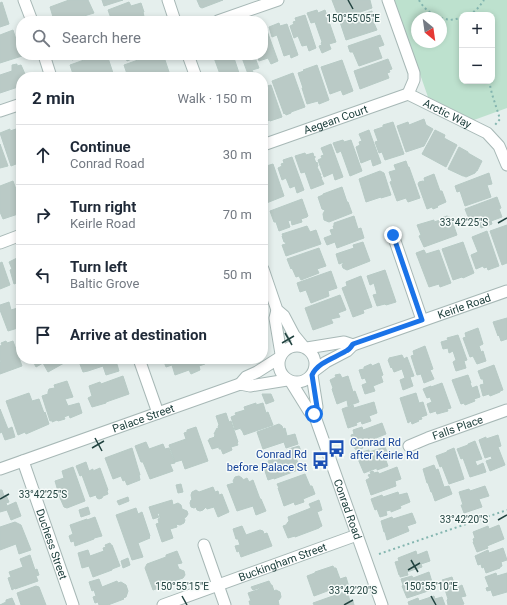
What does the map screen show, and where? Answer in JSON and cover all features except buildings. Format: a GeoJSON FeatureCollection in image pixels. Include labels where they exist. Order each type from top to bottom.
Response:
{"type":"FeatureCollection","features":[{"type":"Feature","properties":{"kind":"street"},"geometry":{"type":"LineString","coordinates":[[24,0],[30,16]]}},
{"type":"Feature","properties":{"kind":"street"},"geometry":{"type":"LineString","coordinates":[[168,0],[173,16]]}},
{"type":"Feature","properties":{"kind":"street"},"geometry":{"type":"LineString","coordinates":[[232,16],[278,0]]}},
{"type":"Feature","properties":{"kind":"street"},"geometry":{"type":"LineString","coordinates":[[388,0],[414,73],[414,80],[408,94]]}},
{"type":"Feature","properties":{"kind":"street"},"geometry":{"type":"LineString","coordinates":[[46,60],[49,72]]}},
{"type":"Feature","properties":{"kind":"street"},"geometry":{"type":"LineString","coordinates":[[190,60],[194,72]]}},
{"type":"Feature","properties":{"kind":"street","name":"Arctic Way"},"geometry":{"type":"LineString","coordinates":[[408,94],[487,133]]}},
{"type":"Feature","properties":{"kind":"street","name":"Aegean Court"},"geometry":{"type":"LineString","coordinates":[[268,143],[408,94]]}},
{"type":"Feature","properties":{"kind":"street"},"geometry":{"type":"LineString","coordinates":[[0,111],[16,106]]}},
{"type":"Feature","properties":{"kind":"street"},"geometry":{"type":"LineString","coordinates":[[487,133],[499,146],[507,165]]}},
{"type":"Feature","properties":{"kind":"street"},"geometry":{"type":"LineString","coordinates":[[393,235],[422,320]]}},
{"type":"Feature","properties":{"kind":"street"},"geometry":{"type":"LineString","coordinates":[[0,243],[16,237]]}},
{"type":"Feature","properties":{"kind":"street"},"geometry":{"type":"LineString","coordinates":[[268,284],[277,310],[284,316],[289,326],[305,347],[311,352],[315,361],[313,373],[305,381],[296,383],[289,381],[280,373],[280,356],[275,318],[277,310]]}},
{"type":"Feature","properties":{"kind":"street","name":"Keirle Road"},"geometry":{"type":"LineString","coordinates":[[313,373],[326,362],[347,351],[353,344],[507,291]]}},
{"type":"Feature","properties":{"kind":"street","name":"Keirle Road"},"geometry":{"type":"LineString","coordinates":[[305,347],[344,342],[353,344]]}},
{"type":"Feature","properties":{"kind":"street"},"geometry":{"type":"LineString","coordinates":[[280,356],[284,350],[293,346],[305,347]]}},
{"type":"Feature","properties":{"kind":"street","name":"Palace Street"},"geometry":{"type":"LineString","coordinates":[[0,469],[240,384],[246,377],[257,372],[280,356]]}},
{"type":"Feature","properties":{"kind":"street"},"geometry":{"type":"LineString","coordinates":[[141,364],[158,413]]}},
{"type":"Feature","properties":{"kind":"street","name":"Conrad Road"},"geometry":{"type":"LineString","coordinates":[[313,373],[317,407],[314,414]]}},
{"type":"Feature","properties":{"kind":"street","name":"Palace Street"},"geometry":{"type":"LineString","coordinates":[[240,384],[250,386],[289,381]]}},
{"type":"Feature","properties":{"kind":"street","name":"Conrad Road"},"geometry":{"type":"LineString","coordinates":[[289,381],[309,411],[314,414],[382,605]]}},
{"type":"Feature","properties":{"kind":"street","name":"Falls Place"},"geometry":{"type":"LineString","coordinates":[[409,446],[507,410]]}},
{"type":"Feature","properties":{"kind":"street","name":"Duchess Street"},"geometry":{"type":"LineString","coordinates":[[23,461],[73,605]]}},
{"type":"Feature","properties":{"kind":"street","name":"Buckingham Street"},"geometry":{"type":"LineString","coordinates":[[163,605],[357,535]]}},
{"type":"Feature","properties":{"kind":"street"},"geometry":{"type":"LineString","coordinates":[[204,545],[225,605]]}},
{"type":"Feature","properties":{"kind":"path"},"geometry":{"type":"LineString","coordinates":[[419,0],[429,12]]}},
{"type":"Feature","properties":{"kind":"path"},"geometry":{"type":"LineString","coordinates":[[474,12],[484,0]]}},
{"type":"Feature","properties":{"kind":"path"},"geometry":{"type":"LineString","coordinates":[[447,19],[459,18]]}},
{"type":"Feature","properties":{"kind":"path"},"geometry":{"type":"LineString","coordinates":[[487,133],[500,119],[490,84]]}},
{"type":"Feature","properties":{"kind":"path"},"geometry":{"type":"LineString","coordinates":[[380,554],[507,510]]}},
{"type":"Feature","properties":{"kind":"green space"},"geometry":{"type":"Polygon","coordinates":[[[394,0],[507,0],[507,108],[474,120],[428,97],[394,0]]]}},
{"type":"Feature","properties":{"kind":"place","name":"Conrad Rd after Keirle Rd"},"geometry":{"type":"Point","coordinates":[337,448]}},
{"type":"Feature","properties":{"kind":"place","name":"Conrad Rd before Palace St"},"geometry":{"type":"Point","coordinates":[320,460]}},
{"type":"Feature","properties":{"kind":"route"},"geometry":{"type":"LineString","coordinates":[[314,414],[317,407],[312,375],[314,371],[326,362],[347,351],[353,344],[422,320],[393,235]]}}]}
